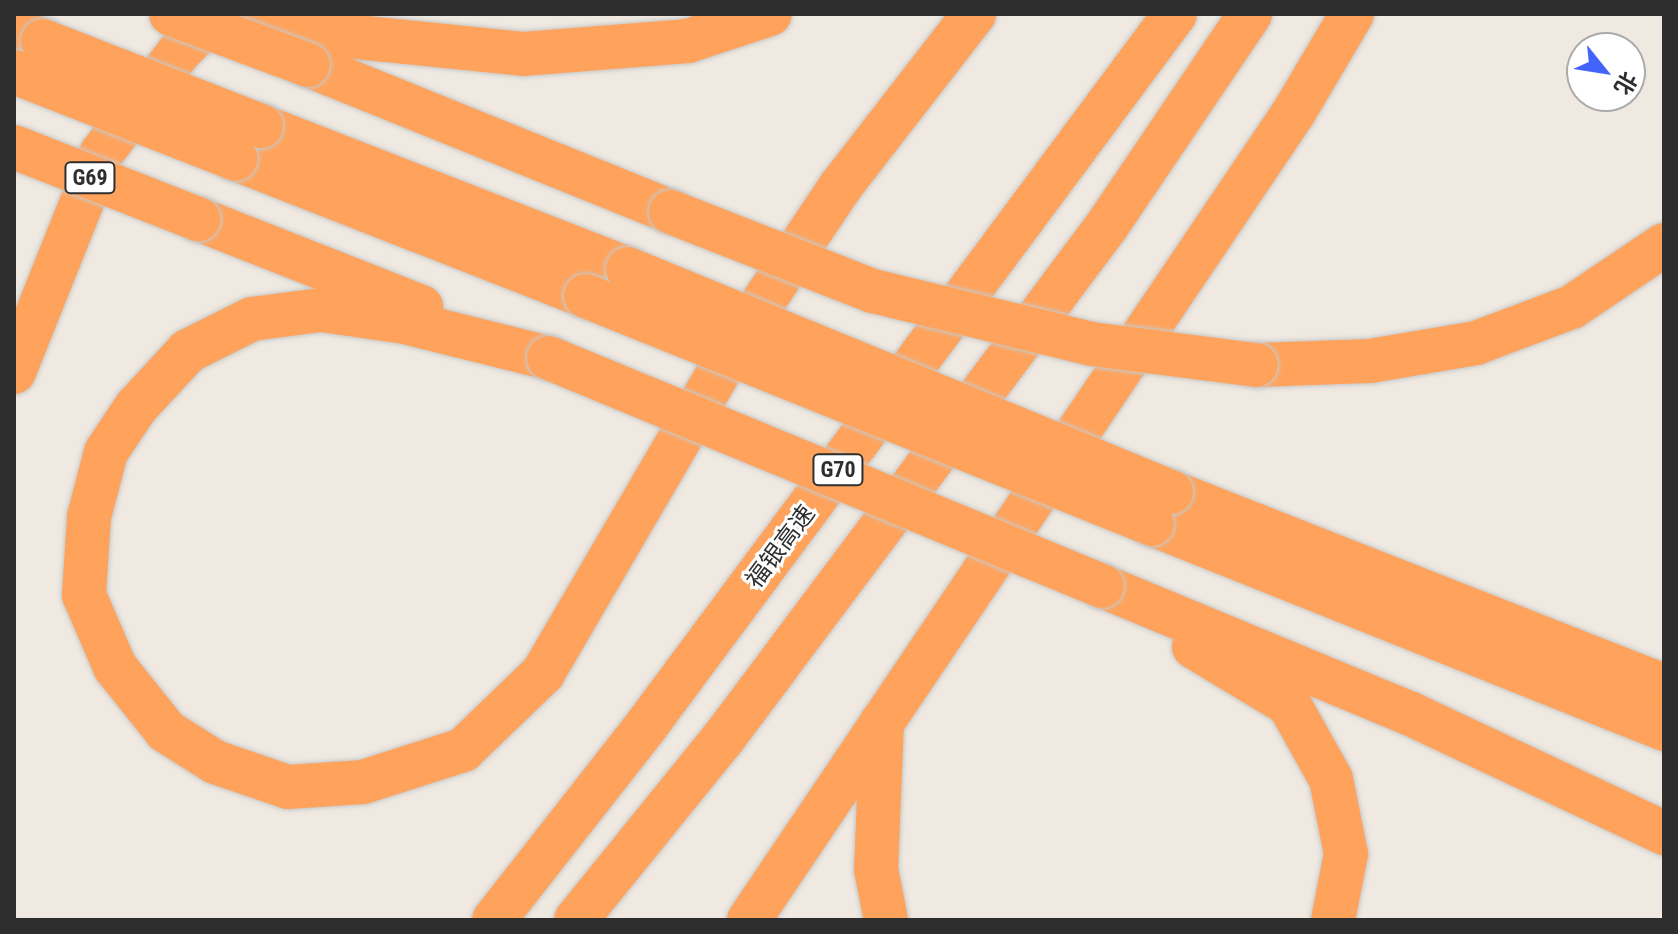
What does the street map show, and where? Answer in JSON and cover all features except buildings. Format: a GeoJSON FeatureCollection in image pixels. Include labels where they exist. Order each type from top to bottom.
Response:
{"type":"FeatureCollection","features":[{"type":"Feature","properties":{"kind":"highway"},"geometry":{"type":"LineString","coordinates":[[171,14],[318,49],[523,54],[688,41],[770,14]]}},
{"type":"Feature","properties":{"kind":"highway","name":"G69"},"geometry":{"type":"LineString","coordinates":[[14,372],[101,154],[179,52],[217,14]]}},
{"type":"Feature","properties":{"kind":"highway"},"geometry":{"type":"LineString","coordinates":[[232,14],[318,49],[671,212],[873,291],[1092,344],[1256,365],[1370,361],[1476,343],[1572,307],[1664,245]]}},
{"type":"Feature","properties":{"kind":"highway"},"geometry":{"type":"LineString","coordinates":[[549,358],[405,322],[321,310],[252,319],[188,351],[136,407],[106,452],[89,517],[84,595],[115,667],[166,731],[215,762],[288,787],[363,782],[463,750],[543,673],[739,338],[840,187],[974,14]]}},
{"type":"Feature","properties":{"kind":"highway","name":"福银高速"},"geometry":{"type":"LineString","coordinates":[[494,920],[665,702],[1175,14]]}},
{"type":"Feature","properties":{"kind":"highway","name":"G70"},"geometry":{"type":"LineString","coordinates":[[576,920],[722,740],[1106,227],[1250,14]]}},
{"type":"Feature","properties":{"kind":"highway"},"geometry":{"type":"LineString","coordinates":[[749,920],[1294,112],[1352,14]]}},
{"type":"Feature","properties":{"kind":"highway"},"geometry":{"type":"LineString","coordinates":[[29,35],[249,142],[586,296],[1161,508],[1664,686]]}},
{"type":"Feature","properties":{"kind":"highway"},"geometry":{"type":"LineString","coordinates":[[14,72],[249,142],[628,269],[1664,729]]}},
{"type":"Feature","properties":{"kind":"highway"},"geometry":{"type":"LineString","coordinates":[[14,147],[549,358],[1411,714],[1664,833]]}},
{"type":"Feature","properties":{"kind":"highway"},"geometry":{"type":"LineString","coordinates":[[1102,586],[1289,704],[1331,779],[1346,854],[1333,920]]}},
{"type":"Feature","properties":{"kind":"highway"},"geometry":{"type":"LineString","coordinates":[[882,722],[876,869],[886,920]]}}]}
